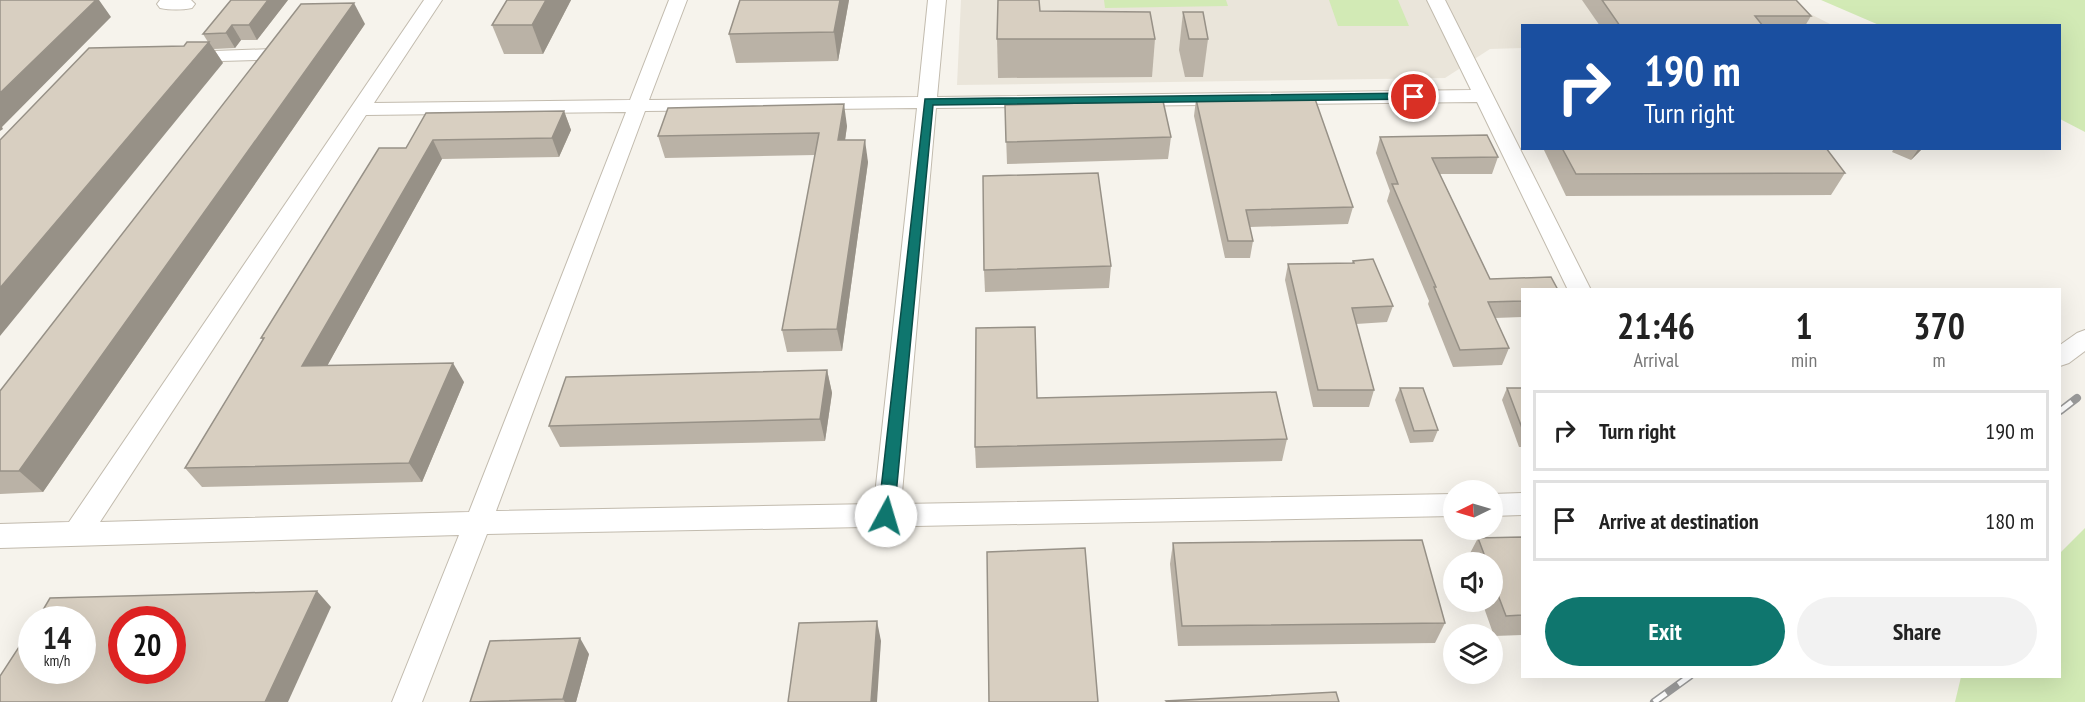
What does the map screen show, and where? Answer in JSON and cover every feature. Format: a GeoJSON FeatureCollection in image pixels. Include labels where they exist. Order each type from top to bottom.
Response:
{"type":"FeatureCollection","features":[{"type":"Feature","properties":{"kind":"street"},"geometry":{"type":"LineString","coordinates":[[76,534],[433,0]]}},
{"type":"Feature","properties":{"kind":"street"},"geometry":{"type":"LineString","coordinates":[[407,702],[678,0]]}},
{"type":"Feature","properties":{"kind":"street"},"geometry":{"type":"LineString","coordinates":[[886,516],[937,0]]}},
{"type":"Feature","properties":{"kind":"street"},"geometry":{"type":"LineString","coordinates":[[1436,0],[1579,288]]}},
{"type":"Feature","properties":{"kind":"street"},"geometry":{"type":"LineString","coordinates":[[170,57],[272,54],[250,82]]}},
{"type":"Feature","properties":{"kind":"street"},"geometry":{"type":"LineString","coordinates":[[360,109],[1484,96]]}},
{"type":"Feature","properties":{"kind":"street"},"geometry":{"type":"LineString","coordinates":[[2061,356],[2085,339]]}},
{"type":"Feature","properties":{"kind":"street"},"geometry":{"type":"LineString","coordinates":[[1503,505],[1521,504]]}},
{"type":"Feature","properties":{"kind":"street"},"geometry":{"type":"LineString","coordinates":[[0,536],[478,523],[1443,505]]}},
{"type":"Feature","properties":{"kind":"shaded area"},"geometry":{"type":"Polygon","coordinates":[[[961,0],[1783,0],[1830,24],[1521,24],[1521,48],[1490,49],[1445,78],[957,85],[961,0]]]}},
{"type":"Feature","properties":{"kind":"green space"},"geometry":{"type":"Polygon","coordinates":[[[1104,0],[1226,0],[1228,6],[1105,8],[1104,0]]]}},
{"type":"Feature","properties":{"kind":"green space"},"geometry":{"type":"Polygon","coordinates":[[[1329,0],[1398,0],[1409,26],[1338,26],[1329,0]]]}},
{"type":"Feature","properties":{"kind":"green space"},"geometry":{"type":"Polygon","coordinates":[[[1821,0],[2085,0],[2085,132],[2061,120],[2061,24],[1877,24],[1821,0]]]}},
{"type":"Feature","properties":{"kind":"green space"},"geometry":{"type":"Polygon","coordinates":[[[2085,528],[2085,702],[1955,702],[1961,678],[2061,678],[2061,552],[2085,528]]]}},
{"type":"Feature","properties":{"kind":"building"},"geometry":{"type":"Polygon","coordinates":[[[0,0],[96,0],[0,93],[0,0]]]}},
{"type":"Feature","properties":{"kind":"building"},"geometry":{"type":"Polygon","coordinates":[[[231,0],[268,0],[249,25],[232,25],[226,33],[203,34],[231,0]]]}},
{"type":"Feature","properties":{"kind":"building"},"geometry":{"type":"Polygon","coordinates":[[[507,0],[546,0],[532,25],[492,25],[507,0]]]}},
{"type":"Feature","properties":{"kind":"building"},"geometry":{"type":"Polygon","coordinates":[[[740,0],[840,0],[834,32],[729,34],[740,0]]]}},
{"type":"Feature","properties":{"kind":"building"},"geometry":{"type":"Polygon","coordinates":[[[998,0],[1039,0],[1040,11],[1150,12],[1155,39],[997,39],[998,0]]]}},
{"type":"Feature","properties":{"kind":"building"},"geometry":{"type":"Polygon","coordinates":[[[1602,0],[1796,0],[1811,16],[1755,16],[1761,24],[1619,24],[1602,0]]]}},
{"type":"Feature","properties":{"kind":"building"},"geometry":{"type":"Polygon","coordinates":[[[354,3],[19,471],[0,471],[0,391],[301,4],[354,3]]]}},
{"type":"Feature","properties":{"kind":"building"},"geometry":{"type":"Polygon","coordinates":[[[1183,12],[1203,12],[1208,39],[1189,39],[1183,12]]]}},
{"type":"Feature","properties":{"kind":"building"},"geometry":{"type":"Polygon","coordinates":[[[187,42],[209,42],[0,288],[0,140],[89,48],[184,46],[187,42]]]}},
{"type":"Feature","properties":{"kind":"building"},"geometry":{"type":"Polygon","coordinates":[[[1314,96],[1353,207],[1246,210],[1253,241],[1228,241],[1196,99],[1314,96]]]}},
{"type":"Feature","properties":{"kind":"building"},"geometry":{"type":"Polygon","coordinates":[[[1163,101],[1171,137],[1006,142],[1005,105],[1163,101]]]}},
{"type":"Feature","properties":{"kind":"building"},"geometry":{"type":"Polygon","coordinates":[[[844,104],[838,140],[865,140],[837,329],[782,330],[819,133],[658,136],[668,108],[844,104]]]}},
{"type":"Feature","properties":{"kind":"building"},"geometry":{"type":"Polygon","coordinates":[[[564,111],[552,138],[433,140],[302,366],[453,363],[409,463],[185,468],[264,338],[261,338],[379,148],[406,148],[426,113],[564,111]]]}},
{"type":"Feature","properties":{"kind":"building"},"geometry":{"type":"Polygon","coordinates":[[[1487,135],[1498,157],[1432,158],[1490,279],[1551,277],[1557,288],[1521,288],[1521,301],[1488,302],[1509,348],[1460,350],[1392,184],[1398,184],[1380,137],[1487,135]]]}},
{"type":"Feature","properties":{"kind":"building"},"geometry":{"type":"Polygon","coordinates":[[[1563,150],[1828,150],[1845,173],[1576,174],[1563,150]]]}},
{"type":"Feature","properties":{"kind":"building"},"geometry":{"type":"Polygon","coordinates":[[[1098,173],[1111,266],[984,270],[983,176],[1098,173]]]}},
{"type":"Feature","properties":{"kind":"building"},"geometry":{"type":"Polygon","coordinates":[[[1373,259],[1393,306],[1352,308],[1374,390],[1318,390],[1288,264],[1354,263],[1353,261],[1373,259]]]}},
{"type":"Feature","properties":{"kind":"building"},"geometry":{"type":"Polygon","coordinates":[[[1035,327],[1037,398],[1276,392],[1287,439],[975,447],[976,328],[1035,327]]]}},
{"type":"Feature","properties":{"kind":"building"},"geometry":{"type":"Polygon","coordinates":[[[827,370],[820,419],[549,426],[566,377],[827,370]]]}},
{"type":"Feature","properties":{"kind":"building"},"geometry":{"type":"Polygon","coordinates":[[[1400,388],[1423,388],[1438,430],[1414,431],[1400,388]]]}},
{"type":"Feature","properties":{"kind":"building"},"geometry":{"type":"Polygon","coordinates":[[[1507,388],[1521,388],[1521,425],[1507,388]]]}},
{"type":"Feature","properties":{"kind":"building"},"geometry":{"type":"Polygon","coordinates":[[[1521,537],[1521,615],[1506,616],[1503,608],[1503,552],[1483,552],[1479,540],[1521,537]]]}},
{"type":"Feature","properties":{"kind":"building"},"geometry":{"type":"Polygon","coordinates":[[[1422,540],[1445,623],[1182,626],[1173,543],[1422,540]]]}},
{"type":"Feature","properties":{"kind":"building"},"geometry":{"type":"Polygon","coordinates":[[[1085,548],[1098,702],[989,702],[987,552],[1085,548]]]}},
{"type":"Feature","properties":{"kind":"building"},"geometry":{"type":"Polygon","coordinates":[[[317,591],[265,702],[0,702],[0,676],[18,648],[18,684],[96,684],[96,606],[45,606],[50,598],[317,591]]]}},
{"type":"Feature","properties":{"kind":"building"},"geometry":{"type":"Polygon","coordinates":[[[877,621],[871,702],[788,702],[799,623],[877,621]]]}},
{"type":"Feature","properties":{"kind":"building"},"geometry":{"type":"Polygon","coordinates":[[[580,638],[563,699],[470,702],[490,641],[580,638]]]}},
{"type":"Feature","properties":{"kind":"building"},"geometry":{"type":"Polygon","coordinates":[[[1336,692],[1339,702],[1166,701],[1336,692]]]}},
{"type":"Feature","properties":{"kind":"railway"},"geometry":{"type":"LineString","coordinates":[[2061,410],[2077,398]]}},
{"type":"Feature","properties":{"kind":"railway"},"geometry":{"type":"LineString","coordinates":[[1654,702],[1687,678]]}},
{"type":"Feature","properties":{"kind":"route"},"geometry":{"type":"LineString","coordinates":[[886,516],[928,101],[1414,97]]}}]}
